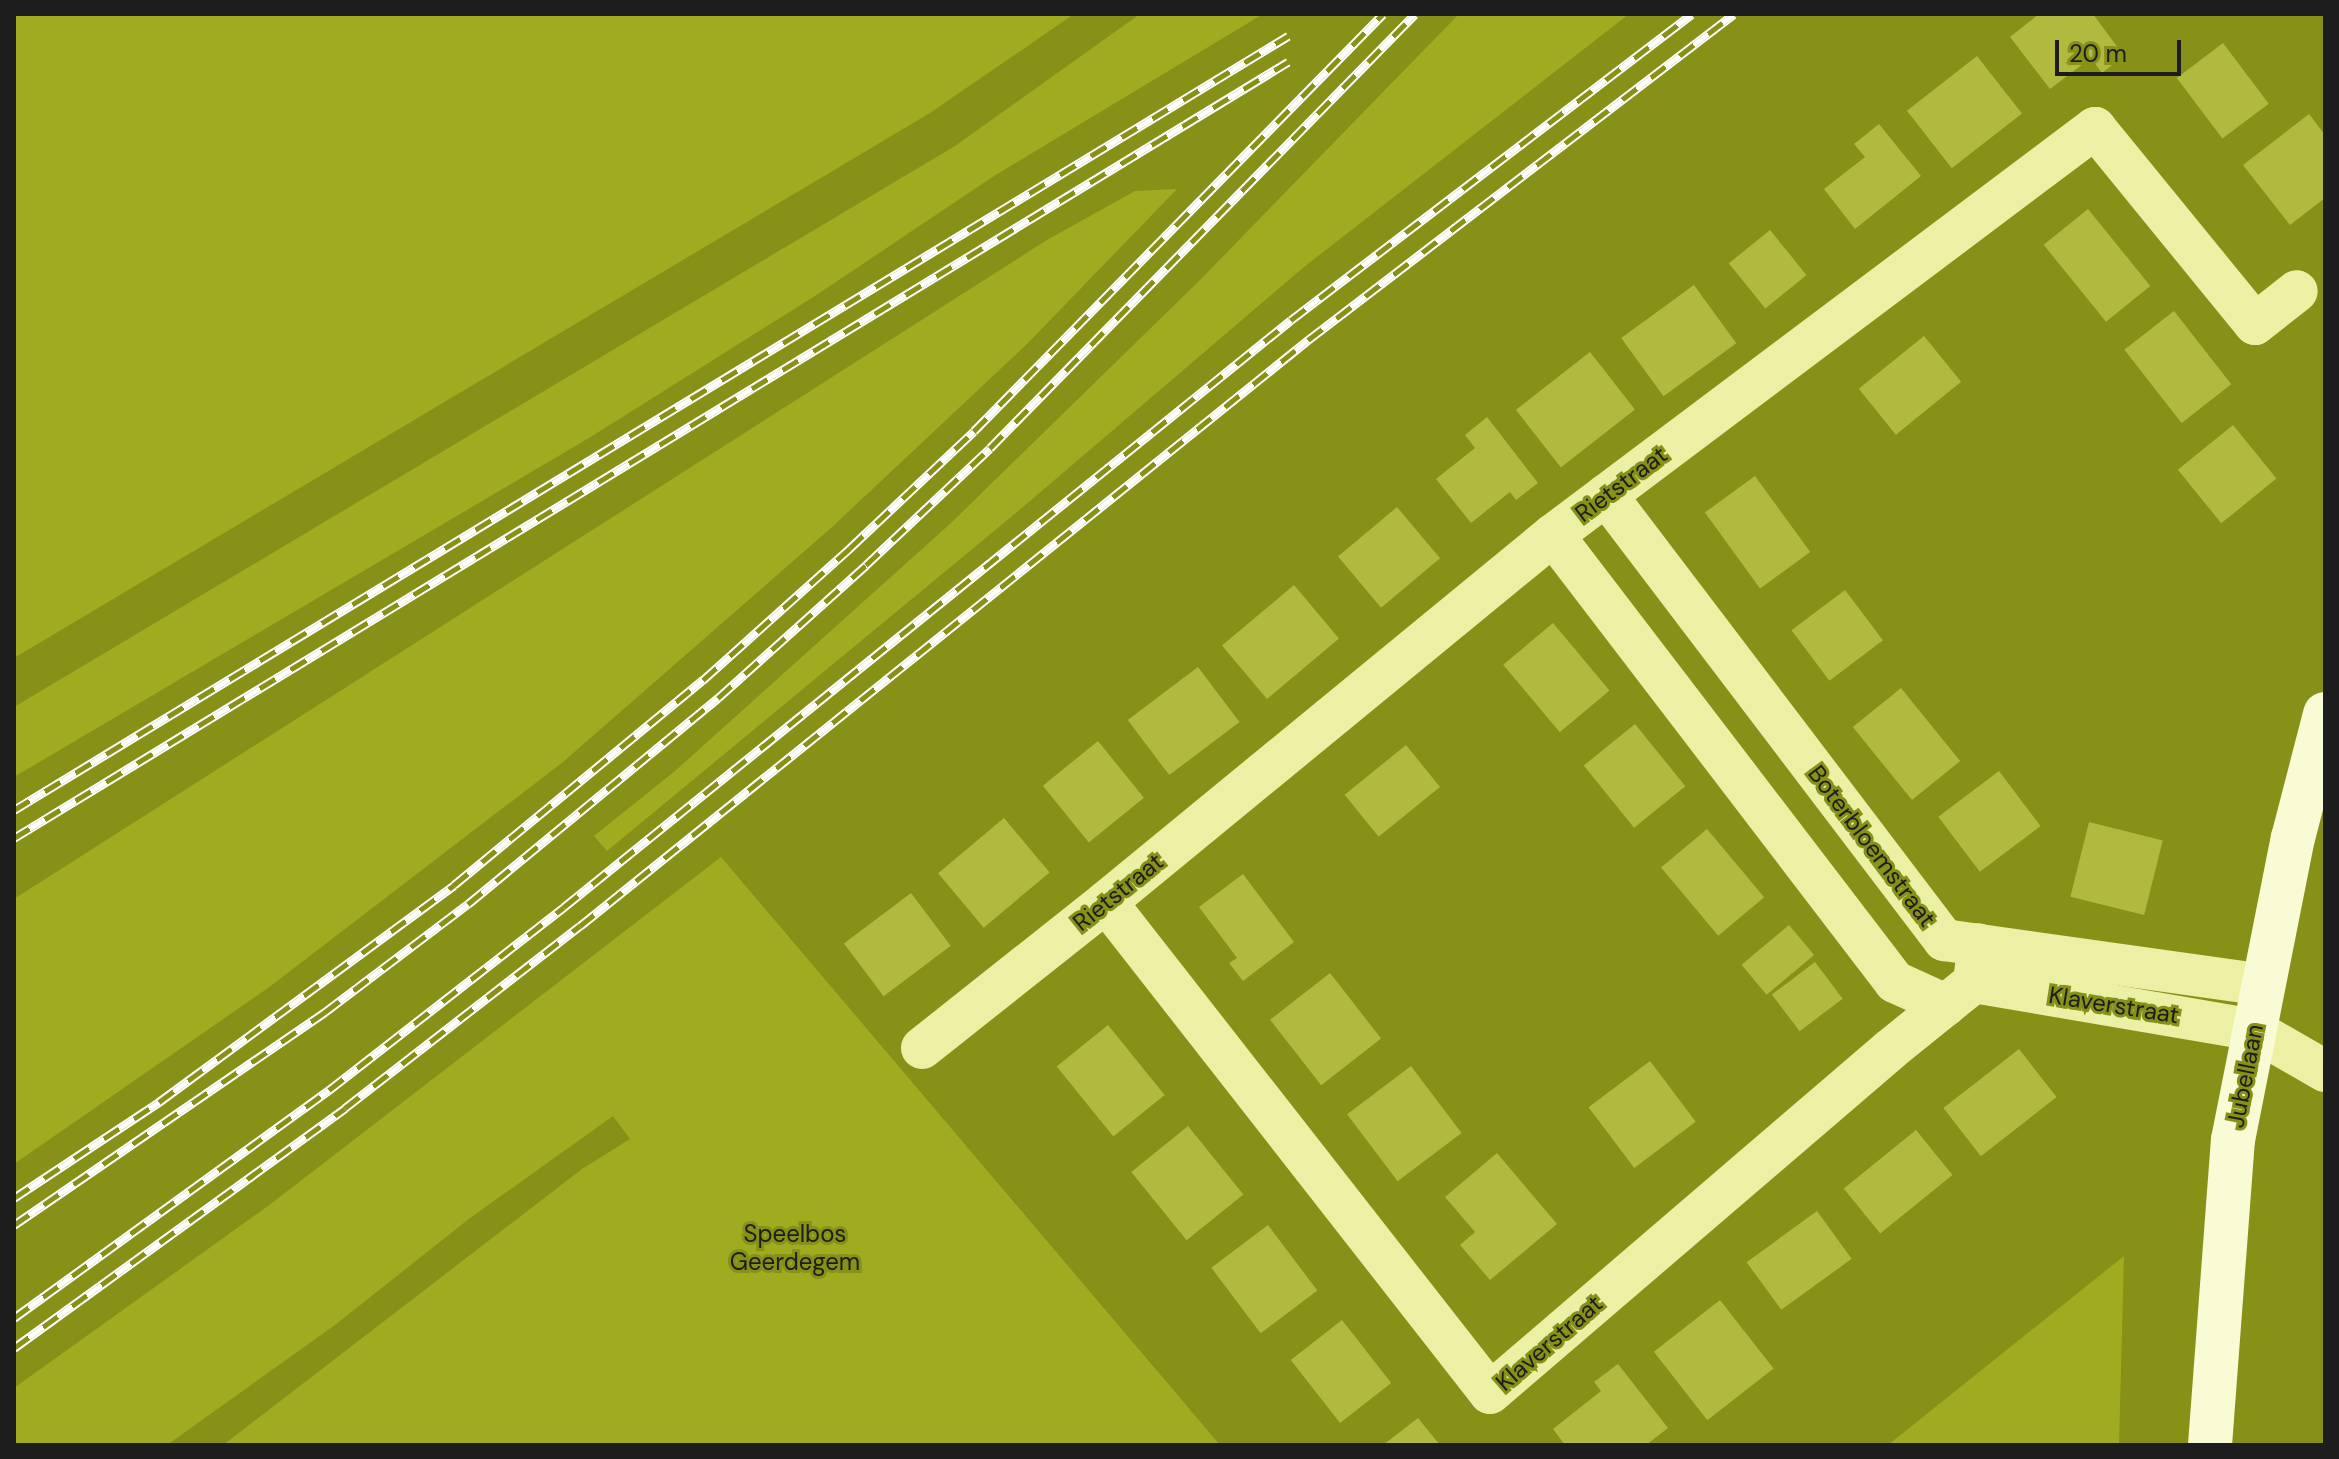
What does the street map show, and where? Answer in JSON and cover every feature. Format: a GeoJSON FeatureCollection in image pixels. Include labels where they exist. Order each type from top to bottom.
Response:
{"type":"FeatureCollection","features":[{"type":"Feature","properties":{"kind":"main road","name":"Jubellaan"},"geometry":{"type":"LineString","coordinates":[[2210,1445],[2232,1146],[2293,838],[2325,714]]}},
{"type":"Feature","properties":{"kind":"street","name":"Rietstraat"},"geometry":{"type":"LineString","coordinates":[[922,1048],[1106,902],[1553,535],[2095,128],[2255,324],[2297,291]]}},
{"type":"Feature","properties":{"kind":"street","name":"Boterbloemstraat"},"geometry":{"type":"LineString","coordinates":[[1606,495],[1944,940],[1966,977]]}},
{"type":"Feature","properties":{"kind":"street","name":"Boterbloemstraat"},"geometry":{"type":"LineString","coordinates":[[1553,535],[1895,982],[1966,977],[2263,985]]}},
{"type":"Feature","properties":{"kind":"street","name":"Klaverstraat"},"geometry":{"type":"LineString","coordinates":[[1106,902],[1490,1393],[1966,977],[2254,1030]]}},
{"type":"Feature","properties":{"kind":"street"},"geometry":{"type":"LineString","coordinates":[[2254,1030],[2325,1071]]}},
{"type":"Feature","properties":{"kind":"green space"},"geometry":{"type":"Polygon","coordinates":[[[14,14],[1074,14],[930,113],[14,658],[14,14]]]}},
{"type":"Feature","properties":{"kind":"green space"},"geometry":{"type":"Polygon","coordinates":[[[1140,14],[1263,14],[994,176],[818,294],[589,438],[14,777],[14,707],[955,146],[1140,14]]]}},
{"type":"Feature","properties":{"kind":"green space"},"geometry":{"type":"Polygon","coordinates":[[[1459,14],[1629,14],[1304,267],[1023,507],[607,851],[594,836],[675,771],[951,523],[1199,281],[1459,14]]]}},
{"type":"Feature","properties":{"kind":"green space"},"geometry":{"type":"Polygon","coordinates":[[[1177,189],[1027,344],[831,528],[563,762],[268,988],[14,1164],[14,899],[1047,240],[1135,191],[1177,189]]]}},
{"type":"Feature","properties":{"kind":"green space","name":"Speelbos Geerdegem"},"geometry":{"type":"Polygon","coordinates":[[[721,857],[1220,1445],[223,1445],[582,1169],[630,1139],[613,1116],[470,1218],[335,1325],[167,1445],[14,1445],[14,1388],[268,1206],[721,857]]]}},
{"type":"Feature","properties":{"kind":"green space"},"geometry":{"type":"Polygon","coordinates":[[[2124,1256],[2119,1445],[1888,1445],[2124,1256]]]}},
{"type":"Feature","properties":{"kind":"building"},"geometry":{"type":"Polygon","coordinates":[[[2039,14],[2093,14],[2124,56],[2102,73],[2091,58],[2050,89],[2010,37],[2039,14]]]}},
{"type":"Feature","properties":{"kind":"building"},"geometry":{"type":"Polygon","coordinates":[[[2223,43],[2269,104],[2222,139],[2177,78],[2223,43]]]}},
{"type":"Feature","properties":{"kind":"building"},"geometry":{"type":"Polygon","coordinates":[[[1977,56],[2022,114],[1952,168],[1907,111],[1977,56]]]}},
{"type":"Feature","properties":{"kind":"building"},"geometry":{"type":"Polygon","coordinates":[[[2309,114],[2325,135],[2325,198],[2290,225],[2243,165],[2309,114]]]}},
{"type":"Feature","properties":{"kind":"building"},"geometry":{"type":"Polygon","coordinates":[[[1879,124],[1921,176],[1855,229],[1824,189],[1865,157],[1854,144],[1879,124]]]}},
{"type":"Feature","properties":{"kind":"building"},"geometry":{"type":"Polygon","coordinates":[[[2088,209],[2150,286],[2106,322],[2044,245],[2088,209]]]}},
{"type":"Feature","properties":{"kind":"building"},"geometry":{"type":"Polygon","coordinates":[[[1770,230],[1807,275],[1765,308],[1729,263],[1770,230]]]}},
{"type":"Feature","properties":{"kind":"building"},"geometry":{"type":"Polygon","coordinates":[[[1694,285],[1736,343],[1664,396],[1621,338],[1694,285]]]}},
{"type":"Feature","properties":{"kind":"building"},"geometry":{"type":"Polygon","coordinates":[[[2174,311],[2231,384],[2182,423],[2124,350],[2174,311]]]}},
{"type":"Feature","properties":{"kind":"building"},"geometry":{"type":"Polygon","coordinates":[[[1924,336],[1961,382],[1896,435],[1859,389],[1924,336]]]}},
{"type":"Feature","properties":{"kind":"building"},"geometry":{"type":"Polygon","coordinates":[[[1590,352],[1635,410],[1561,467],[1516,410],[1590,352]]]}},
{"type":"Feature","properties":{"kind":"building"},"geometry":{"type":"Polygon","coordinates":[[[1487,417],[1538,483],[1516,500],[1510,492],[1471,523],[1436,479],[1475,448],[1465,435],[1487,417]]]}},
{"type":"Feature","properties":{"kind":"building"},"geometry":{"type":"Polygon","coordinates":[[[2233,425],[2276,479],[2221,523],[2178,470],[2233,425]]]}},
{"type":"Feature","properties":{"kind":"building"},"geometry":{"type":"Polygon","coordinates":[[[1755,476],[1810,552],[1760,588],[1705,512],[1755,476]]]}},
{"type":"Feature","properties":{"kind":"building"},"geometry":{"type":"Polygon","coordinates":[[[1397,507],[1440,558],[1381,608],[1338,556],[1397,507]]]}},
{"type":"Feature","properties":{"kind":"building"},"geometry":{"type":"Polygon","coordinates":[[[1294,585],[1339,639],[1267,699],[1222,645],[1294,585]]]}},
{"type":"Feature","properties":{"kind":"building"},"geometry":{"type":"Polygon","coordinates":[[[1845,590],[1883,640],[1829,681],[1791,630],[1845,590]]]}},
{"type":"Feature","properties":{"kind":"building"},"geometry":{"type":"Polygon","coordinates":[[[1553,623],[1610,690],[1560,732],[1503,665],[1553,623]]]}},
{"type":"Feature","properties":{"kind":"building"},"geometry":{"type":"Polygon","coordinates":[[[1198,667],[1240,722],[1169,775],[1128,720],[1198,667]]]}},
{"type":"Feature","properties":{"kind":"building"},"geometry":{"type":"Polygon","coordinates":[[[1901,688],[1960,761],[1912,800],[1853,727],[1901,688]]]}},
{"type":"Feature","properties":{"kind":"building"},"geometry":{"type":"Polygon","coordinates":[[[1635,724],[1685,786],[1634,828],[1584,766],[1635,724]]]}},
{"type":"Feature","properties":{"kind":"building"},"geometry":{"type":"Polygon","coordinates":[[[1098,741],[1144,798],[1089,842],[1043,786],[1098,741]]]}},
{"type":"Feature","properties":{"kind":"building"},"geometry":{"type":"Polygon","coordinates":[[[1406,745],[1440,787],[1379,837],[1345,795],[1406,745]]]}},
{"type":"Feature","properties":{"kind":"building"},"geometry":{"type":"Polygon","coordinates":[[[1999,771],[2041,826],[1980,872],[1938,817],[1999,771]]]}},
{"type":"Feature","properties":{"kind":"building"},"geometry":{"type":"Polygon","coordinates":[[[1004,818],[1050,872],[984,928],[938,873],[1004,818]]]}},
{"type":"Feature","properties":{"kind":"building"},"geometry":{"type":"Polygon","coordinates":[[[2089,822],[2163,840],[2144,915],[2070,897],[2089,822]]]}},
{"type":"Feature","properties":{"kind":"building"},"geometry":{"type":"Polygon","coordinates":[[[1707,829],[1764,897],[1718,936],[1661,868],[1707,829]]]}},
{"type":"Feature","properties":{"kind":"building"},"geometry":{"type":"Polygon","coordinates":[[[1243,874],[1294,942],[1243,981],[1229,963],[1237,958],[1199,907],[1243,874]]]}},
{"type":"Feature","properties":{"kind":"building"},"geometry":{"type":"Polygon","coordinates":[[[911,893],[951,946],[884,996],[844,944],[911,893]]]}},
{"type":"Feature","properties":{"kind":"building"},"geometry":{"type":"Polygon","coordinates":[[[1789,925],[1814,955],[1767,995],[1742,965],[1789,925]]]}},
{"type":"Feature","properties":{"kind":"building"},"geometry":{"type":"Polygon","coordinates":[[[1815,962],[1843,999],[1800,1031],[1772,994],[1815,962]]]}},
{"type":"Feature","properties":{"kind":"building"},"geometry":{"type":"Polygon","coordinates":[[[1330,973],[1381,1038],[1321,1085],[1270,1020],[1330,973]]]}},
{"type":"Feature","properties":{"kind":"building"},"geometry":{"type":"Polygon","coordinates":[[[1108,1025],[1165,1095],[1113,1136],[1057,1067],[1108,1025]]]}},
{"type":"Feature","properties":{"kind":"building"},"geometry":{"type":"Polygon","coordinates":[[[2019,1049],[2057,1097],[1981,1156],[1943,1108],[2019,1049]]]}},
{"type":"Feature","properties":{"kind":"building"},"geometry":{"type":"Polygon","coordinates":[[[1650,1061],[1696,1122],[1634,1168],[1589,1107],[1650,1061]]]}},
{"type":"Feature","properties":{"kind":"building"},"geometry":{"type":"Polygon","coordinates":[[[1411,1066],[1462,1133],[1398,1181],[1347,1114],[1411,1066]]]}},
{"type":"Feature","properties":{"kind":"building"},"geometry":{"type":"Polygon","coordinates":[[[1188,1126],[1243,1194],[1187,1240],[1131,1172],[1188,1126]]]}},
{"type":"Feature","properties":{"kind":"building"},"geometry":{"type":"Polygon","coordinates":[[[1916,1130],[1953,1175],[1880,1234],[1844,1189],[1916,1130]]]}},
{"type":"Feature","properties":{"kind":"building"},"geometry":{"type":"Polygon","coordinates":[[[1497,1153],[1557,1224],[1490,1280],[1460,1245],[1475,1232],[1445,1197],[1497,1153]]]}},
{"type":"Feature","properties":{"kind":"building"},"geometry":{"type":"Polygon","coordinates":[[[1817,1211],[1852,1259],[1781,1310],[1747,1262],[1817,1211]]]}},
{"type":"Feature","properties":{"kind":"building"},"geometry":{"type":"Polygon","coordinates":[[[1268,1225],[1317,1290],[1261,1333],[1211,1268],[1268,1225]]]}},
{"type":"Feature","properties":{"kind":"building"},"geometry":{"type":"Polygon","coordinates":[[[1720,1300],[1774,1369],[1707,1420],[1654,1352],[1720,1300]]]}},
{"type":"Feature","properties":{"kind":"building"},"geometry":{"type":"Polygon","coordinates":[[[1342,1320],[1391,1383],[1340,1423],[1291,1360],[1342,1320]]]}},
{"type":"Feature","properties":{"kind":"building"},"geometry":{"type":"Polygon","coordinates":[[[1618,1364],[1668,1428],[1646,1445],[1565,1445],[1553,1429],[1601,1391],[1594,1382],[1618,1364]]]}},
{"type":"Feature","properties":{"kind":"building"},"geometry":{"type":"Polygon","coordinates":[[[1418,1418],[1440,1445],[1383,1445],[1418,1418]]]}},
{"type":"Feature","properties":{"kind":"railway"},"geometry":{"type":"LineString","coordinates":[[14,1198],[159,1102],[454,885],[703,680],[974,431],[1383,14]]}},
{"type":"Feature","properties":{"kind":"railway"},"geometry":{"type":"LineString","coordinates":[[14,1225],[325,1012],[468,904],[718,698],[990,448],[1415,14]]}},
{"type":"Feature","properties":{"kind":"railway"},"geometry":{"type":"LineString","coordinates":[[14,1318],[329,1090],[564,907],[1291,320],[1692,14]]}},
{"type":"Feature","properties":{"kind":"railway"},"geometry":{"type":"LineString","coordinates":[[14,1348],[345,1108],[580,926],[1308,340],[1734,14]]}},
{"type":"Feature","properties":{"kind":"railway"},"geometry":{"type":"LineString","coordinates":[[14,810],[1288,36]]}},
{"type":"Feature","properties":{"kind":"railway"},"geometry":{"type":"LineString","coordinates":[[14,838],[1288,62]]}}]}
